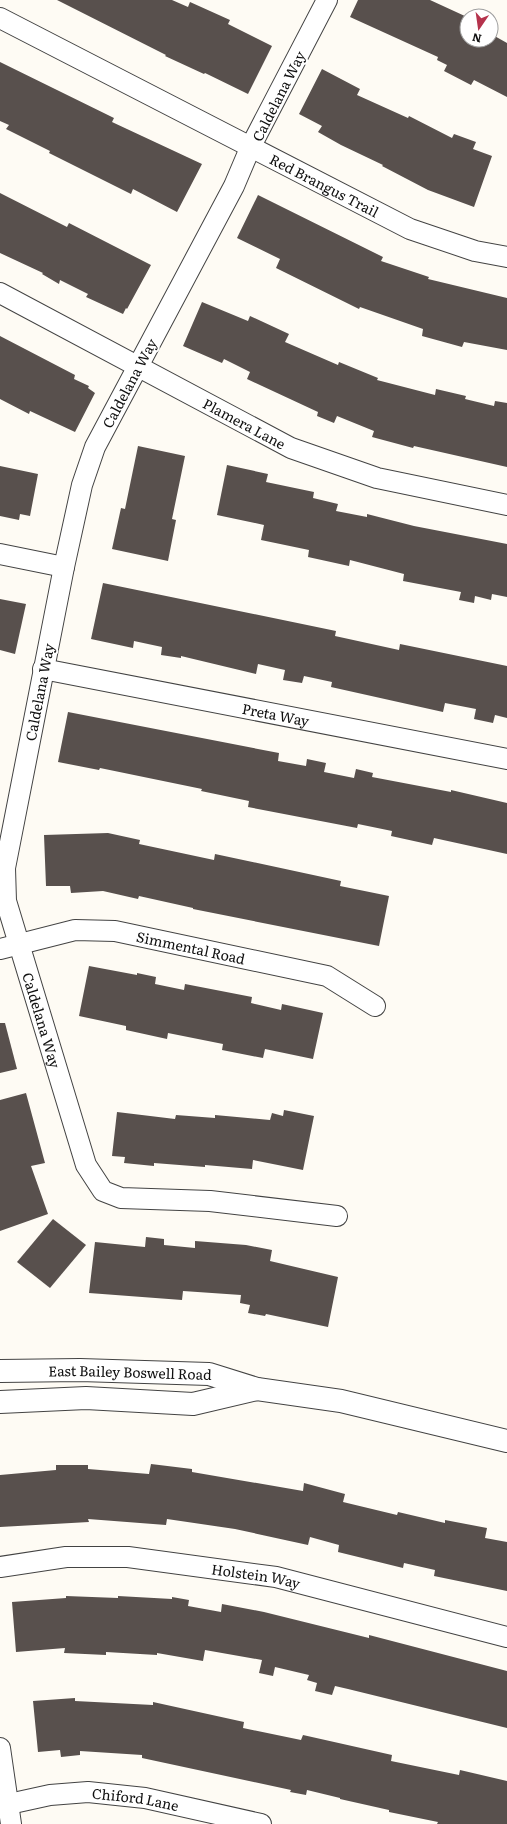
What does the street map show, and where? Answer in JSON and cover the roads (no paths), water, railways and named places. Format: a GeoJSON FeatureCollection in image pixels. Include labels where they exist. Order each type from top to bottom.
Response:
{"type":"FeatureCollection","features":[{"type":"Feature","properties":{"kind":"street","name":"Caldelana Way"},"geometry":{"type":"LineString","coordinates":[[327,0],[251,146],[234,186],[95,447],[82,485],[43,669],[6,868],[6,901],[86,1165],[103,1191],[121,1198],[210,1201],[338,1216]]}},
{"type":"Feature","properties":{"kind":"street","name":"Red Brangus Trail"},"geometry":{"type":"LineString","coordinates":[[0,18],[410,229],[475,251],[507,257]]}},
{"type":"Feature","properties":{"kind":"street","name":"Plamera Lane"},"geometry":{"type":"LineString","coordinates":[[0,293],[291,448],[377,478],[507,505]]}},
{"type":"Feature","properties":{"kind":"street"},"geometry":{"type":"LineString","coordinates":[[0,554],[64,567]]}},
{"type":"Feature","properties":{"kind":"street","name":"Preta Way"},"geometry":{"type":"LineString","coordinates":[[43,669],[507,760]]}},
{"type":"Feature","properties":{"kind":"street","name":"Simmental Road"},"geometry":{"type":"LineString","coordinates":[[0,949],[75,930],[115,930],[327,976],[375,1006]]}},
{"type":"Feature","properties":{"kind":"street","name":"East Bailey Boswell Road"},"geometry":{"type":"LineString","coordinates":[[0,1371],[80,1370],[209,1374],[257,1389],[341,1401],[507,1441]]}},
{"type":"Feature","properties":{"kind":"street","name":"East Bailey Boswell Road"},"geometry":{"type":"LineString","coordinates":[[0,1402],[86,1398],[192,1404],[257,1389]]}},
{"type":"Feature","properties":{"kind":"street","name":"Holstein Way"},"geometry":{"type":"LineString","coordinates":[[0,1567],[66,1557],[128,1557],[268,1576],[507,1637]]}},
{"type":"Feature","properties":{"kind":"street"},"geometry":{"type":"LineString","coordinates":[[0,1748],[11,1824]]}},
{"type":"Feature","properties":{"kind":"street","name":"Chiford Lane"},"geometry":{"type":"LineString","coordinates":[[9,1804],[50,1795],[88,1792],[144,1798],[261,1824]]}}]}
